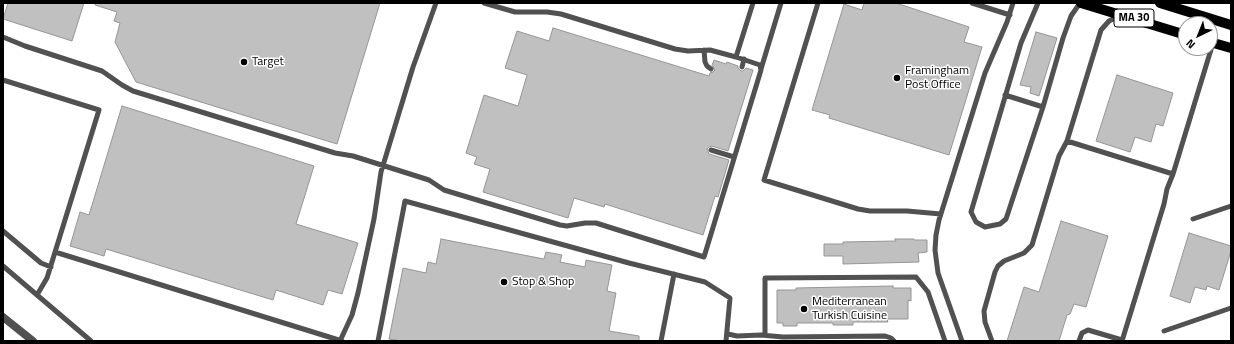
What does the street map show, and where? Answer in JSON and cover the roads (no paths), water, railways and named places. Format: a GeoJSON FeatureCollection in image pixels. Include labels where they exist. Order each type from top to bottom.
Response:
{"type":"FeatureCollection","features":[{"type":"Feature","properties":{"kind":"main road","name":"MA 30"},"geometry":{"type":"LineString","coordinates":[[1081,3],[1178,32]]}},
{"type":"Feature","properties":{"kind":"main road","name":"MA 30"},"geometry":{"type":"LineString","coordinates":[[1160,3],[1231,25]]}},
{"type":"Feature","properties":{"kind":"main road"},"geometry":{"type":"LineString","coordinates":[[1218,44],[1231,48]]}},
{"type":"Feature","properties":{"kind":"street"},"geometry":{"type":"LineString","coordinates":[[3,317],[33,341]]}},
{"type":"Feature","properties":{"kind":"lane"},"geometry":{"type":"LineString","coordinates":[[55,252],[341,341],[356,300],[374,219],[379,180],[383,165],[413,67],[436,3]]}},
{"type":"Feature","properties":{"kind":"lane"},"geometry":{"type":"LineString","coordinates":[[3,37],[25,46],[102,71],[133,91],[335,153],[350,155],[383,165],[429,180],[444,190],[563,226],[596,223],[704,256],[761,73],[760,65],[715,51],[688,51],[675,49],[556,13],[515,12],[484,3]]}},
{"type":"Feature","properties":{"kind":"lane"},"geometry":{"type":"LineString","coordinates":[[736,57],[753,3]]}},
{"type":"Feature","properties":{"kind":"lane"},"geometry":{"type":"LineString","coordinates":[[711,150],[734,157],[782,3]]}},
{"type":"Feature","properties":{"kind":"lane"},"geometry":{"type":"LineString","coordinates":[[818,3],[764,180],[858,209],[870,211],[907,210],[941,214]]}},
{"type":"Feature","properties":{"kind":"lane"},"geometry":{"type":"LineString","coordinates":[[972,3],[1010,15]]}},
{"type":"Feature","properties":{"kind":"lane"},"geometry":{"type":"LineString","coordinates":[[962,341],[940,281],[935,242],[941,214],[985,73],[1010,15],[1013,3]]}},
{"type":"Feature","properties":{"kind":"lane"},"geometry":{"type":"LineString","coordinates":[[1038,3],[1021,43],[970,212],[976,222],[985,227],[1000,224],[1006,219],[1043,107],[1063,38],[1071,16],[1081,3]]}},
{"type":"Feature","properties":{"kind":"lane"},"geometry":{"type":"LineString","coordinates":[[992,341],[985,322],[984,311],[995,272],[998,266],[1004,261],[1024,253],[1032,245],[1059,156],[1067,141],[1101,30],[1108,21],[1123,15]]}},
{"type":"Feature","properties":{"kind":"lane"},"geometry":{"type":"LineString","coordinates":[[704,50],[705,62],[711,69]]}},
{"type":"Feature","properties":{"kind":"lane"},"geometry":{"type":"LineString","coordinates":[[1079,341],[1082,333],[1088,330],[1122,340],[1164,204],[1167,189],[1173,174],[1207,56]]}},
{"type":"Feature","properties":{"kind":"lane"},"geometry":{"type":"LineString","coordinates":[[742,67],[744,59]]}},
{"type":"Feature","properties":{"kind":"lane"},"geometry":{"type":"LineString","coordinates":[[3,80],[99,110],[51,267],[45,283],[38,295]]}},
{"type":"Feature","properties":{"kind":"lane"},"geometry":{"type":"LineString","coordinates":[[1005,95],[1043,107]]}},
{"type":"Feature","properties":{"kind":"lane"},"geometry":{"type":"LineString","coordinates":[[1067,141],[1173,174]]}},
{"type":"Feature","properties":{"kind":"lane"},"geometry":{"type":"LineString","coordinates":[[378,341],[405,201],[629,263],[705,282],[730,298],[728,334],[726,341]]}},
{"type":"Feature","properties":{"kind":"lane"},"geometry":{"type":"LineString","coordinates":[[1193,219],[1231,206]]}},
{"type":"Feature","properties":{"kind":"lane"},"geometry":{"type":"LineString","coordinates":[[3,231],[44,265],[51,267]]}},
{"type":"Feature","properties":{"kind":"lane"},"geometry":{"type":"LineString","coordinates":[[3,266],[91,341]]}},
{"type":"Feature","properties":{"kind":"lane"},"geometry":{"type":"LineString","coordinates":[[661,341],[674,274]]}},
{"type":"Feature","properties":{"kind":"lane"},"geometry":{"type":"LineString","coordinates":[[765,335],[766,278],[916,277],[928,292],[945,341]]}},
{"type":"Feature","properties":{"kind":"lane"},"geometry":{"type":"LineString","coordinates":[[1164,332],[1231,308]]}},
{"type":"Feature","properties":{"kind":"lane"},"geometry":{"type":"LineString","coordinates":[[728,334],[737,336],[765,335],[775,339],[884,336],[891,338],[894,341]]}},
{"type":"Feature","properties":{"kind":"place","name":"Target"},"geometry":{"type":"Point","coordinates":[244,62]}},
{"type":"Feature","properties":{"kind":"place","name":"Framingham Post Office"},"geometry":{"type":"Point","coordinates":[897,78]}},
{"type":"Feature","properties":{"kind":"place","name":"Stop & Shop"},"geometry":{"type":"Point","coordinates":[504,282]}},
{"type":"Feature","properties":{"kind":"place","name":"Mediterranean Turkish Cuisine"},"geometry":{"type":"Point","coordinates":[804,309]}}]}
